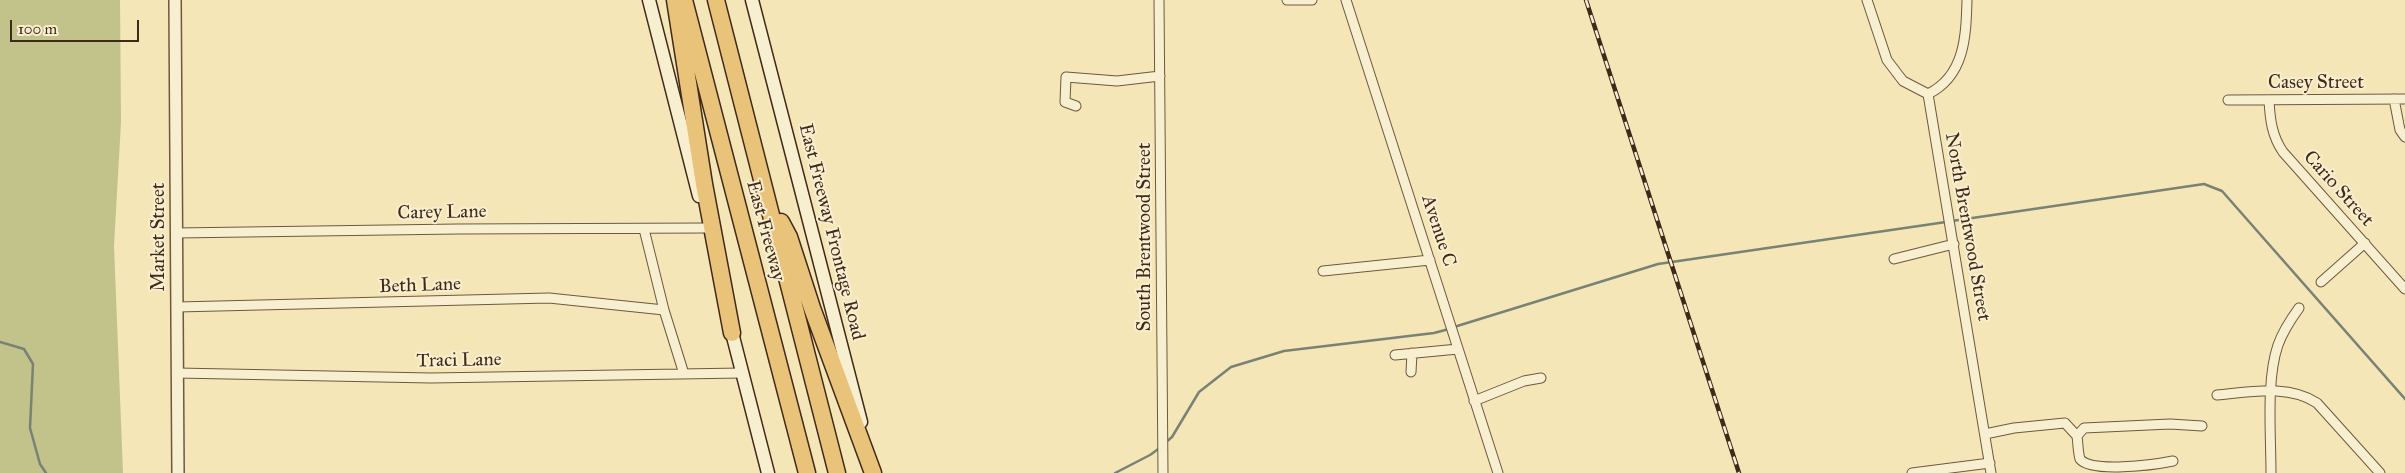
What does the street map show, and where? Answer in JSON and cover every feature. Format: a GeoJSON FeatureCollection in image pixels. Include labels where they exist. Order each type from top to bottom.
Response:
{"type":"FeatureCollection","features":[{"type":"Feature","properties":{"kind":"highway"},"geometry":{"type":"LineString","coordinates":[[674,0],[704,184],[732,333]]}},
{"type":"Feature","properties":{"kind":"highway","name":"East Freeway"},"geometry":{"type":"LineString","coordinates":[[684,0],[807,473]]}},
{"type":"Feature","properties":{"kind":"highway","name":"East Freeway"},"geometry":{"type":"LineString","coordinates":[[716,0],[838,473]]}},
{"type":"Feature","properties":{"kind":"highway"},"geometry":{"type":"LineString","coordinates":[[767,193],[789,237],[812,308],[874,473]]}},
{"type":"Feature","properties":{"kind":"main road"},"geometry":{"type":"LineString","coordinates":[[649,0],[708,228],[732,333],[768,473]]}},
{"type":"Feature","properties":{"kind":"main road","name":"East Freeway Frontage Road"},"geometry":{"type":"LineString","coordinates":[[752,0],[874,473]]}},
{"type":"Feature","properties":{"kind":"street","name":"Market Street"},"geometry":{"type":"LineString","coordinates":[[175,0],[178,473]]}},
{"type":"Feature","properties":{"kind":"street","name":"South Brentwood Street"},"geometry":{"type":"LineString","coordinates":[[1159,0],[1163,473]]}},
{"type":"Feature","properties":{"kind":"street"},"geometry":{"type":"LineString","coordinates":[[1287,0],[1312,0]]}},
{"type":"Feature","properties":{"kind":"street","name":"Avenue C"},"geometry":{"type":"LineString","coordinates":[[1346,0],[1498,473]]}},
{"type":"Feature","properties":{"kind":"street"},"geometry":{"type":"LineString","coordinates":[[1866,0],[1887,60],[1903,81],[1928,94],[1939,89],[1955,72],[1962,54],[1967,0]]}},
{"type":"Feature","properties":{"kind":"street"},"geometry":{"type":"LineString","coordinates":[[1076,106],[1065,102],[1066,77],[1117,81],[1160,76]]}},
{"type":"Feature","properties":{"kind":"street","name":"North Brentwood Street"},"geometry":{"type":"LineString","coordinates":[[1928,94],[1991,473]]}},
{"type":"Feature","properties":{"kind":"street"},"geometry":{"type":"LineString","coordinates":[[2394,99],[2400,130],[2405,136]]}},
{"type":"Feature","properties":{"kind":"street","name":"Casey Street"},"geometry":{"type":"LineString","coordinates":[[2228,100],[2405,99]]}},
{"type":"Feature","properties":{"kind":"street","name":"Cario Street"},"geometry":{"type":"LineString","coordinates":[[2269,100],[2270,123],[2274,137],[2283,152],[2405,289]]}},
{"type":"Feature","properties":{"kind":"street","name":"Carey Lane"},"geometry":{"type":"LineString","coordinates":[[176,233],[458,228],[708,228]]}},
{"type":"Feature","properties":{"kind":"street"},"geometry":{"type":"LineString","coordinates":[[644,229],[664,310],[684,374]]}},
{"type":"Feature","properties":{"kind":"street"},"geometry":{"type":"LineString","coordinates":[[2321,282],[2365,243]]}},
{"type":"Feature","properties":{"kind":"street"},"geometry":{"type":"LineString","coordinates":[[1894,259],[1954,244]]}},
{"type":"Feature","properties":{"kind":"street"},"geometry":{"type":"LineString","coordinates":[[1323,271],[1430,260]]}},
{"type":"Feature","properties":{"kind":"street","name":"Beth Lane"},"geometry":{"type":"LineString","coordinates":[[177,307],[549,298],[664,310]]}},
{"type":"Feature","properties":{"kind":"street"},"geometry":{"type":"LineString","coordinates":[[2271,473],[2272,390],[2277,347],[2288,323],[2299,308]]}},
{"type":"Feature","properties":{"kind":"street"},"geometry":{"type":"LineString","coordinates":[[1395,355],[1458,349]]}},
{"type":"Feature","properties":{"kind":"street"},"geometry":{"type":"LineString","coordinates":[[1411,372],[1412,353]]}},
{"type":"Feature","properties":{"kind":"street","name":"Traci Lane"},"geometry":{"type":"LineString","coordinates":[[178,373],[431,378],[742,373]]}},
{"type":"Feature","properties":{"kind":"street"},"geometry":{"type":"LineString","coordinates":[[1474,401],[1524,381],[1541,378]]}},
{"type":"Feature","properties":{"kind":"street"},"geometry":{"type":"LineString","coordinates":[[2217,395],[2272,390],[2306,396],[2317,403],[2380,473]]}},
{"type":"Feature","properties":{"kind":"street"},"geometry":{"type":"LineString","coordinates":[[1985,434],[2014,428],[2065,423],[2077,436],[2080,460],[2088,468],[2115,472],[2173,461]]}},
{"type":"Feature","properties":{"kind":"street"},"geometry":{"type":"LineString","coordinates":[[2077,436],[2084,428],[2170,424],[2202,426]]}},
{"type":"Feature","properties":{"kind":"street"},"geometry":{"type":"LineString","coordinates":[[1912,473],[1990,463]]}},
{"type":"Feature","properties":{"kind":"green space"},"geometry":{"type":"Polygon","coordinates":[[[0,0],[120,0],[121,122],[114,246],[123,473],[0,473],[0,0]]]}},
{"type":"Feature","properties":{"kind":"waterway"},"geometry":{"type":"LineString","coordinates":[[1952,221],[2204,184],[2222,191],[2405,399]]}},
{"type":"Feature","properties":{"kind":"waterway"},"geometry":{"type":"LineString","coordinates":[[1454,327],[1658,264],[1946,222]]}},
{"type":"Feature","properties":{"kind":"waterway"},"geometry":{"type":"LineString","coordinates":[[1165,443],[1172,437],[1199,392],[1231,367],[1284,351],[1434,333],[1449,329]]}},
{"type":"Feature","properties":{"kind":"waterway"},"geometry":{"type":"LineString","coordinates":[[0,342],[24,349],[33,364],[30,428],[40,464],[46,473]]}},
{"type":"Feature","properties":{"kind":"waterway"},"geometry":{"type":"LineString","coordinates":[[1115,473],[1150,455],[1161,447]]}},
{"type":"Feature","properties":{"kind":"railway"},"geometry":{"type":"LineString","coordinates":[[1586,0],[1739,473]]}}]}
